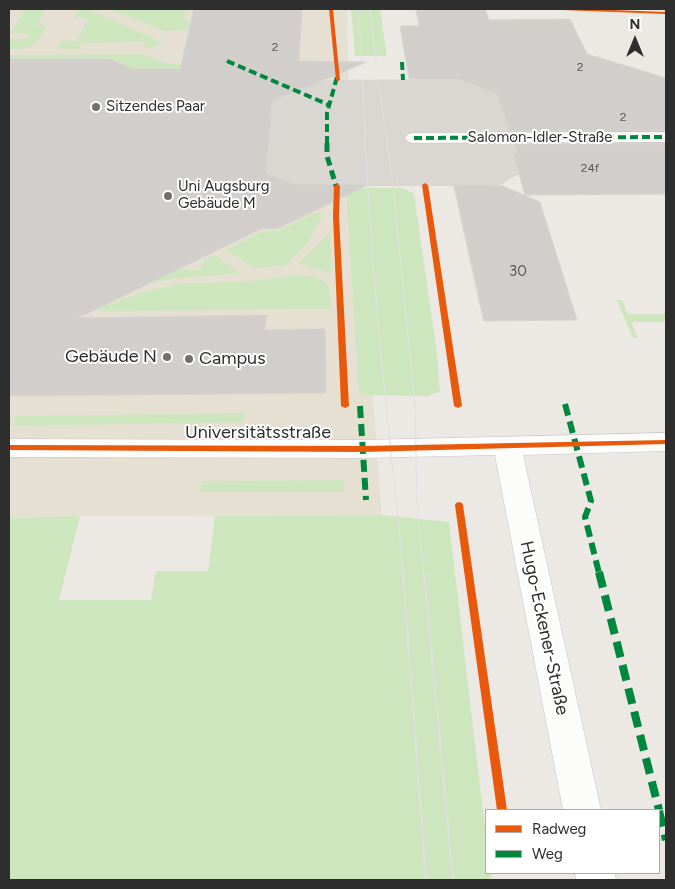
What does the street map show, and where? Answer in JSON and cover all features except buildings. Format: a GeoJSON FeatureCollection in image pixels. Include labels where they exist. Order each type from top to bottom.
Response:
{"type":"FeatureCollection","features":[{"type":"Feature","properties":{"kind":"street","name":"Salomon-Idler-Straße"},"geometry":{"type":"LineString","coordinates":[[414,138],[666,137]]}},
{"type":"Feature","properties":{"kind":"street"},"geometry":{"type":"LineString","coordinates":[[507,445],[666,442]]}},
{"type":"Feature","properties":{"kind":"street","name":"Universitätsstraße"},"geometry":{"type":"LineString","coordinates":[[9,448],[363,449],[507,445]]}},
{"type":"Feature","properties":{"kind":"street","name":"Hugo-Eckener-Straße"},"geometry":{"type":"LineString","coordinates":[[507,445],[582,809]]}},
{"type":"Feature","properties":{"kind":"shaded area","name":"Campus"},"geometry":{"type":"Polygon","coordinates":[[[9,9],[347,9],[349,88],[382,515],[9,518],[9,9]]]}},
{"type":"Feature","properties":{"kind":"shaded area"},"geometry":{"type":"Polygon","coordinates":[[[458,79],[592,130],[666,130],[666,159],[658,144],[629,152],[513,153],[514,157],[518,158],[521,173],[498,186],[293,184],[266,173],[270,125],[18,121],[9,123],[9,99],[121,99],[268,103],[323,80],[458,79]]]}},
{"type":"Feature","properties":{"kind":"green space"},"geometry":{"type":"Polygon","coordinates":[[[25,9],[45,9],[37,25],[47,25],[40,38],[33,45],[9,49],[9,39],[27,39],[29,34],[10,34],[25,9]]]}},
{"type":"Feature","properties":{"kind":"green space"},"geometry":{"type":"Polygon","coordinates":[[[109,9],[186,9],[183,20],[228,22],[206,28],[165,31],[109,9]]]}},
{"type":"Feature","properties":{"kind":"green space"},"geometry":{"type":"Polygon","coordinates":[[[351,9],[380,9],[387,56],[355,56],[351,9]]]}},
{"type":"Feature","properties":{"kind":"green space"},"geometry":{"type":"Polygon","coordinates":[[[79,10],[89,10],[164,43],[152,48],[144,48],[146,42],[82,43],[79,49],[57,48],[61,41],[77,41],[88,18],[74,18],[79,10]]]}},
{"type":"Feature","properties":{"kind":"green space"},"geometry":{"type":"Polygon","coordinates":[[[141,54],[168,64],[215,65],[238,74],[173,69],[156,69],[141,73],[111,59],[9,67],[9,55],[141,54]]]}},
{"type":"Feature","properties":{"kind":"green space"},"geometry":{"type":"Polygon","coordinates":[[[346,188],[403,188],[414,194],[437,354],[440,392],[427,396],[364,395],[359,392],[346,188]]]}},
{"type":"Feature","properties":{"kind":"green space"},"geometry":{"type":"Polygon","coordinates":[[[315,213],[324,213],[306,244],[286,265],[254,268],[226,250],[263,231],[278,231],[315,213]]]}},
{"type":"Feature","properties":{"kind":"green space"},"geometry":{"type":"Polygon","coordinates":[[[330,232],[331,273],[299,264],[330,232]]]}},
{"type":"Feature","properties":{"kind":"green space"},"geometry":{"type":"Polygon","coordinates":[[[215,255],[240,273],[171,279],[124,289],[106,268],[201,270],[205,259],[215,255]]]}},
{"type":"Feature","properties":{"kind":"green space"},"geometry":{"type":"Polygon","coordinates":[[[295,275],[314,276],[328,284],[331,309],[98,311],[99,308],[141,293],[182,283],[244,282],[295,275]]]}},
{"type":"Feature","properties":{"kind":"green space"},"geometry":{"type":"Polygon","coordinates":[[[617,300],[622,300],[628,314],[666,314],[666,322],[631,322],[638,338],[633,338],[617,300]]]}},
{"type":"Feature","properties":{"kind":"green space"},"geometry":{"type":"Polygon","coordinates":[[[245,413],[244,422],[13,426],[17,416],[245,413]]]}},
{"type":"Feature","properties":{"kind":"green space"},"geometry":{"type":"Polygon","coordinates":[[[344,480],[344,492],[200,492],[202,481],[344,480]]]}},
{"type":"Feature","properties":{"kind":"green space"},"geometry":{"type":"Polygon","coordinates":[[[382,515],[449,522],[485,828],[485,874],[491,874],[491,880],[9,880],[9,518],[80,516],[59,600],[151,600],[156,571],[208,571],[215,516],[382,515]]]}},
{"type":"Feature","properties":{"kind":"tram line"},"geometry":{"type":"LineString","coordinates":[[358,9],[362,61]]}},
{"type":"Feature","properties":{"kind":"tram line"},"geometry":{"type":"LineString","coordinates":[[370,9],[376,61]]}},
{"type":"Feature","properties":{"kind":"tram line"},"geometry":{"type":"LineString","coordinates":[[363,80],[366,161],[375,282],[403,573]]}},
{"type":"Feature","properties":{"kind":"tram line"},"geometry":{"type":"LineString","coordinates":[[378,80],[393,186],[415,406],[417,502],[424,573]]}},
{"type":"Feature","properties":{"kind":"tram line"},"geometry":{"type":"LineString","coordinates":[[403,572],[426,880]]}},
{"type":"Feature","properties":{"kind":"tram line"},"geometry":{"type":"LineString","coordinates":[[424,572],[453,880]]}},
{"type":"Feature","properties":{"kind":"marked path"},"geometry":{"type":"LineString","coordinates":[[227,61],[329,105]]}},
{"type":"Feature","properties":{"kind":"marked path"},"geometry":{"type":"LineString","coordinates":[[402,62],[403,80]]}},
{"type":"Feature","properties":{"kind":"marked path"},"geometry":{"type":"LineString","coordinates":[[337,77],[327,113],[327,156],[337,189]]}},
{"type":"Feature","properties":{"kind":"marked path"},"geometry":{"type":"LineString","coordinates":[[414,138],[666,137]]}},
{"type":"Feature","properties":{"kind":"marked path"},"geometry":{"type":"LineString","coordinates":[[565,404],[591,501],[585,517],[659,809]]}},
{"type":"Feature","properties":{"kind":"marked path"},"geometry":{"type":"LineString","coordinates":[[360,406],[366,500]]}},
{"type":"Feature","properties":{"kind":"marked path"},"geometry":{"type":"LineString","coordinates":[[660,815],[666,840]]}},
{"type":"Feature","properties":{"kind":"cycle path"},"geometry":{"type":"LineString","coordinates":[[331,9],[338,80]]}},
{"type":"Feature","properties":{"kind":"cycle path"},"geometry":{"type":"LineString","coordinates":[[562,9],[666,13]]}},
{"type":"Feature","properties":{"kind":"cycle path"},"geometry":{"type":"LineString","coordinates":[[425,185],[458,406]]}},
{"type":"Feature","properties":{"kind":"cycle path"},"geometry":{"type":"LineString","coordinates":[[337,186],[336,216],[345,406]]}},
{"type":"Feature","properties":{"kind":"cycle path"},"geometry":{"type":"LineString","coordinates":[[9,448],[363,449],[666,442]]}},
{"type":"Feature","properties":{"kind":"cycle path"},"geometry":{"type":"LineString","coordinates":[[459,505],[502,809]]}},
{"type":"Feature","properties":{"kind":"place","name":"Sitzendes Paar"},"geometry":{"type":"Point","coordinates":[96,107]}},
{"type":"Feature","properties":{"kind":"place","name":"Uni Augsburg Gebäude M"},"geometry":{"type":"Point","coordinates":[168,196]}},
{"type":"Feature","properties":{"kind":"place","name":"Gebäude N"},"geometry":{"type":"Point","coordinates":[167,357]}},
{"type":"Feature","properties":{"kind":"place","name":"Campus"},"geometry":{"type":"Point","coordinates":[189,359]}}]}
